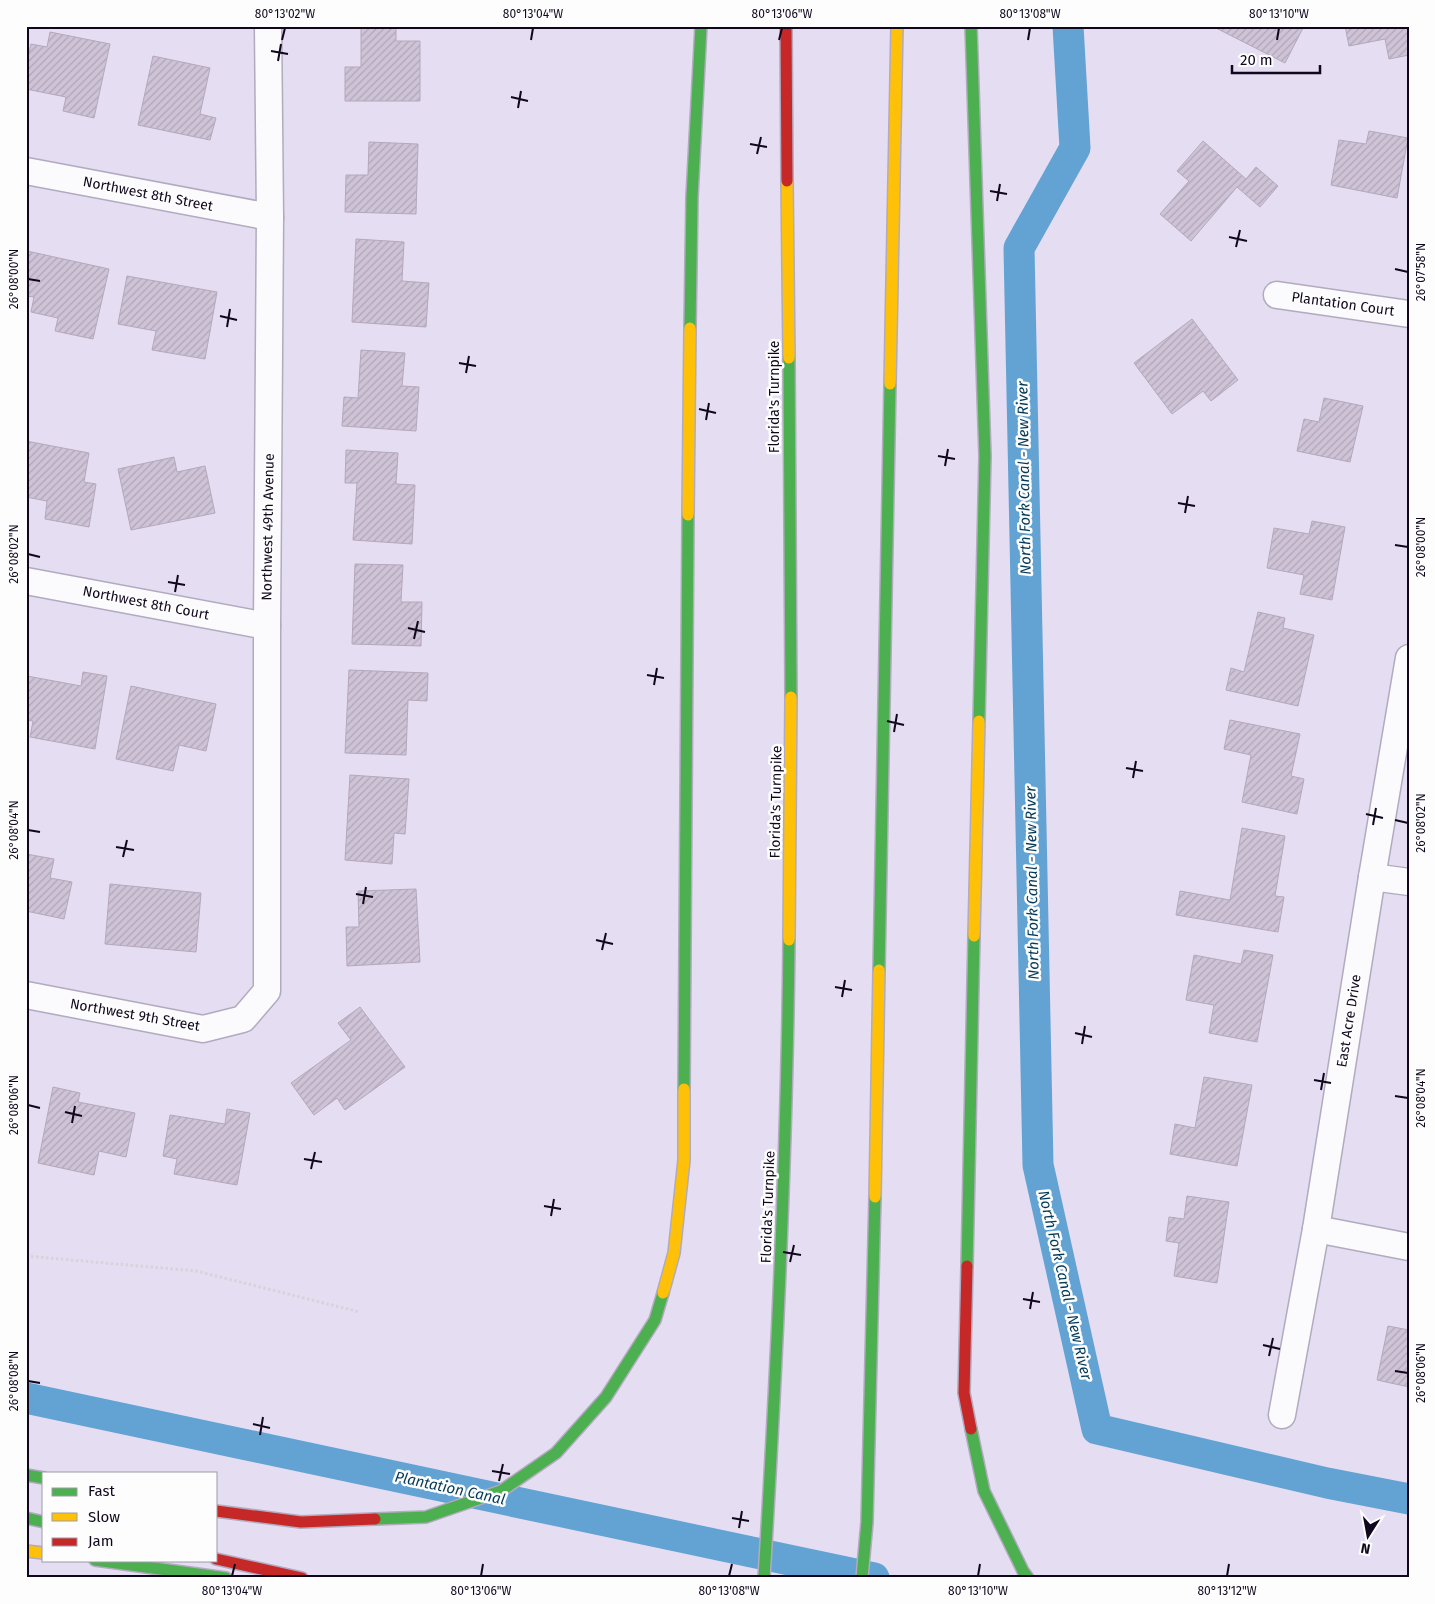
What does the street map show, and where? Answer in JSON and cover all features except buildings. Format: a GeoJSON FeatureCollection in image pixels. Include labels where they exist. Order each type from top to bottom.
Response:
{"type":"FeatureCollection","features":[{"type":"Feature","properties":{"kind":"main road"},"geometry":{"type":"LineString","coordinates":[[218,1511],[301,1522],[426,1517],[501,1491],[556,1453],[606,1397],[655,1320],[674,1253],[684,1160],[688,416],[692,197],[702,26]]}},
{"type":"Feature","properties":{"kind":"main road","name":"Florida's Turnpike"},"geometry":{"type":"LineString","coordinates":[[764,1578],[770,1506],[784,1221],[792,787],[786,26]]}},
{"type":"Feature","properties":{"kind":"main road"},"geometry":{"type":"LineString","coordinates":[[862,1578],[867,1522],[897,26]]}},
{"type":"Feature","properties":{"kind":"main road"},"geometry":{"type":"LineString","coordinates":[[971,26],[985,456],[964,1393],[984,1491],[1028,1578]]}},
{"type":"Feature","properties":{"kind":"main road"},"geometry":{"type":"LineString","coordinates":[[26,1474],[42,1478]]}},
{"type":"Feature","properties":{"kind":"main road"},"geometry":{"type":"LineString","coordinates":[[26,1518],[42,1522]]}},
{"type":"Feature","properties":{"kind":"main road"},"geometry":{"type":"LineString","coordinates":[[26,1551],[42,1554]]}},
{"type":"Feature","properties":{"kind":"main road"},"geometry":{"type":"LineString","coordinates":[[218,1559],[302,1578]]}},
{"type":"Feature","properties":{"kind":"main road"},"geometry":{"type":"LineString","coordinates":[[110,1562],[226,1578]]}},
{"type":"Feature","properties":{"kind":"street","name":"Northwest 49th Avenue"},"geometry":{"type":"LineString","coordinates":[[243,1019],[267,991],[270,218],[268,26]]}},
{"type":"Feature","properties":{"kind":"street","name":"Northwest 8th Street"},"geometry":{"type":"LineString","coordinates":[[26,171],[270,218]]}},
{"type":"Feature","properties":{"kind":"street","name":"Plantation Court"},"geometry":{"type":"LineString","coordinates":[[1277,294],[1409,314]]}},
{"type":"Feature","properties":{"kind":"street","name":"Northwest 8th Court"},"geometry":{"type":"LineString","coordinates":[[26,581],[267,626]]}},
{"type":"Feature","properties":{"kind":"street","name":"East Acre Drive"},"geometry":{"type":"LineString","coordinates":[[1282,1414],[1316,1229],[1409,658]]}},
{"type":"Feature","properties":{"kind":"street"},"geometry":{"type":"LineString","coordinates":[[1372,877],[1409,882]]}},
{"type":"Feature","properties":{"kind":"street","name":"Northwest 9th Street"},"geometry":{"type":"LineString","coordinates":[[26,995],[203,1029],[243,1019]]}},
{"type":"Feature","properties":{"kind":"street"},"geometry":{"type":"LineString","coordinates":[[1316,1229],[1409,1246]]}},
{"type":"Feature","properties":{"kind":"path"},"geometry":{"type":"LineString","coordinates":[[26,1256],[196,1271],[360,1312]]}},
{"type":"Feature","properties":{"kind":"waterway","name":"North Fork Canal - New River"},"geometry":{"type":"LineString","coordinates":[[1068,26],[1075,148],[1019,248],[1038,1165],[1097,1429],[1327,1483],[1409,1499]]}},
{"type":"Feature","properties":{"kind":"waterway","name":"Plantation Canal"},"geometry":{"type":"LineString","coordinates":[[26,1398],[874,1578]]}},
{"type":"Feature","properties":{"kind":"traffic: fast"},"geometry":{"type":"LineString","coordinates":[[690,328],[692,197],[701,26]]}},
{"type":"Feature","properties":{"kind":"traffic: fast"},"geometry":{"type":"LineString","coordinates":[[971,26],[985,456],[979,721]]}},
{"type":"Feature","properties":{"kind":"traffic: fast"},"geometry":{"type":"LineString","coordinates":[[789,358],[791,697]]}},
{"type":"Feature","properties":{"kind":"traffic: fast"},"geometry":{"type":"LineString","coordinates":[[879,970],[890,384]]}},
{"type":"Feature","properties":{"kind":"traffic: fast"},"geometry":{"type":"LineString","coordinates":[[684,1089],[688,515]]}},
{"type":"Feature","properties":{"kind":"traffic: fast"},"geometry":{"type":"LineString","coordinates":[[967,1266],[974,936]]}},
{"type":"Feature","properties":{"kind":"traffic: fast"},"geometry":{"type":"LineString","coordinates":[[764,1578],[781,1259],[789,940]]}},
{"type":"Feature","properties":{"kind":"traffic: fast"},"geometry":{"type":"LineString","coordinates":[[862,1578],[867,1522],[875,1197]]}},
{"type":"Feature","properties":{"kind":"traffic: fast"},"geometry":{"type":"LineString","coordinates":[[375,1519],[426,1517],[501,1491],[556,1453],[606,1397],[655,1320],[663,1293]]}},
{"type":"Feature","properties":{"kind":"traffic: fast"},"geometry":{"type":"LineString","coordinates":[[971,1429],[984,1491],[1028,1578]]}},
{"type":"Feature","properties":{"kind":"traffic: fast"},"geometry":{"type":"LineString","coordinates":[[26,1475],[42,1478]]}},
{"type":"Feature","properties":{"kind":"traffic: fast"},"geometry":{"type":"LineString","coordinates":[[26,1518],[42,1522]]}},
{"type":"Feature","properties":{"kind":"traffic: fast"},"geometry":{"type":"LineString","coordinates":[[110,1562],[226,1578]]}},
{"type":"Feature","properties":{"kind":"traffic: slow"},"geometry":{"type":"LineString","coordinates":[[890,384],[897,26]]}},
{"type":"Feature","properties":{"kind":"traffic: slow"},"geometry":{"type":"LineString","coordinates":[[787,181],[789,358]]}},
{"type":"Feature","properties":{"kind":"traffic: slow"},"geometry":{"type":"LineString","coordinates":[[688,515],[690,328]]}},
{"type":"Feature","properties":{"kind":"traffic: slow"},"geometry":{"type":"LineString","coordinates":[[789,940],[791,697]]}},
{"type":"Feature","properties":{"kind":"traffic: slow"},"geometry":{"type":"LineString","coordinates":[[974,936],[979,721]]}},
{"type":"Feature","properties":{"kind":"traffic: slow"},"geometry":{"type":"LineString","coordinates":[[875,1197],[879,970]]}},
{"type":"Feature","properties":{"kind":"traffic: slow"},"geometry":{"type":"LineString","coordinates":[[663,1293],[674,1253],[684,1160],[684,1089]]}},
{"type":"Feature","properties":{"kind":"traffic: slow"},"geometry":{"type":"LineString","coordinates":[[26,1551],[42,1553]]}},
{"type":"Feature","properties":{"kind":"traffic: jam"},"geometry":{"type":"LineString","coordinates":[[786,26],[787,181]]}},
{"type":"Feature","properties":{"kind":"traffic: jam"},"geometry":{"type":"LineString","coordinates":[[967,1266],[964,1393],[971,1429]]}},
{"type":"Feature","properties":{"kind":"traffic: jam"},"geometry":{"type":"LineString","coordinates":[[218,1511],[301,1522],[375,1519]]}},
{"type":"Feature","properties":{"kind":"traffic: jam"},"geometry":{"type":"LineString","coordinates":[[218,1559],[302,1578]]}}]}
